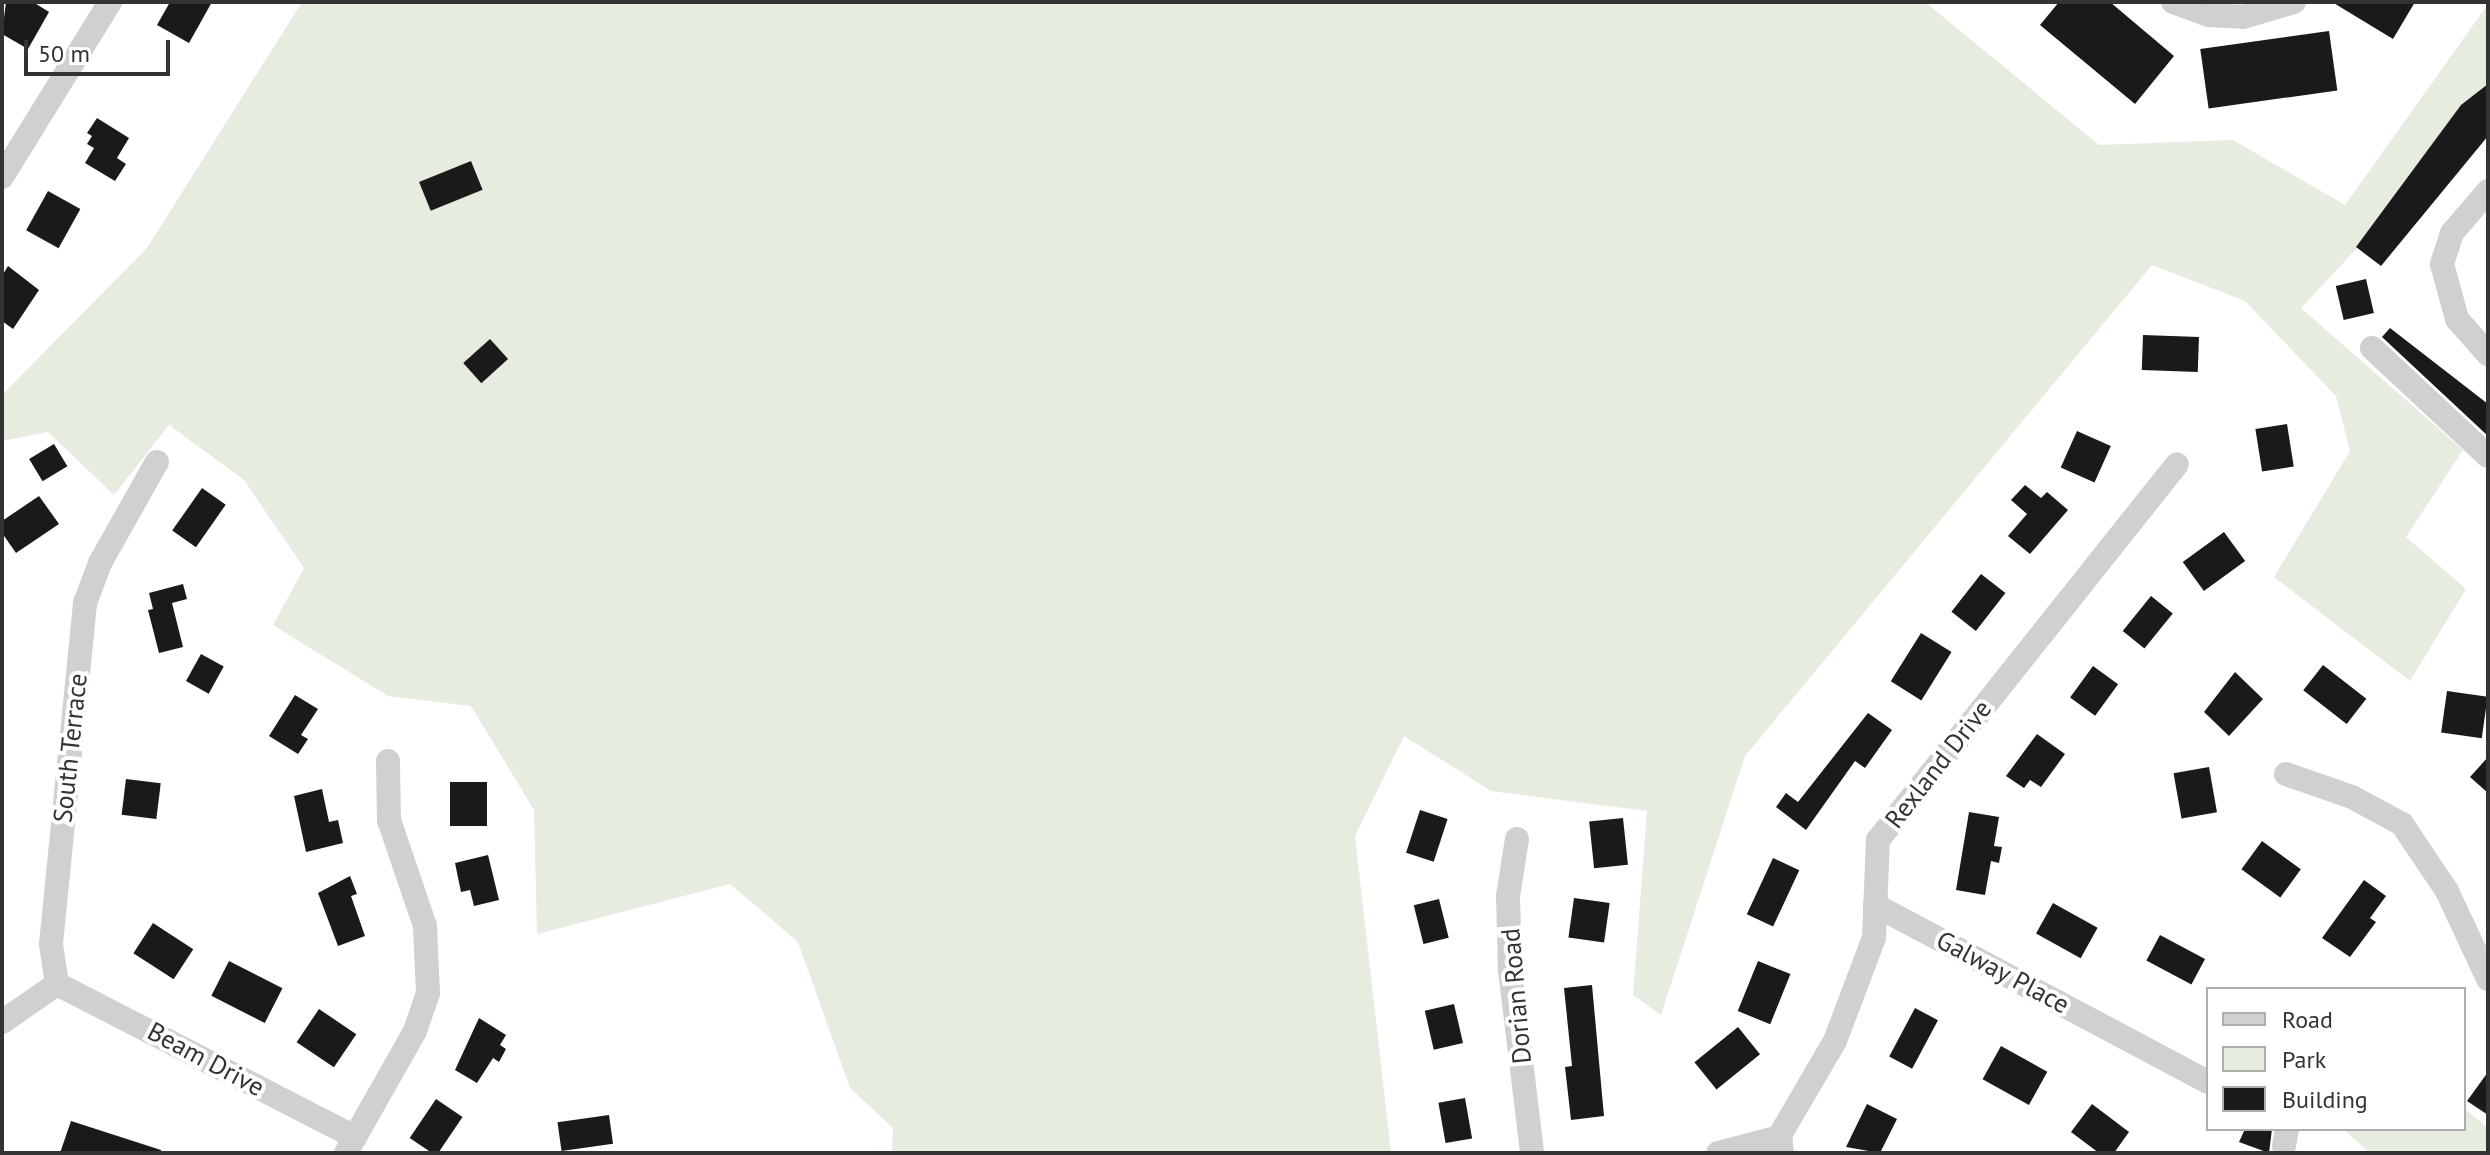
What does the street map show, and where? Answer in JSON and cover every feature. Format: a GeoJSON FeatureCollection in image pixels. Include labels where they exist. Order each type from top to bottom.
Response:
{"type":"FeatureCollection","features":[{"type":"Feature","properties":{"kind":"street"},"geometry":{"type":"LineString","coordinates":[[2,177],[110,2]]}},
{"type":"Feature","properties":{"kind":"street"},"geometry":{"type":"LineString","coordinates":[[2173,2],[2208,15],[2243,17],[2294,2]]}},
{"type":"Feature","properties":{"kind":"street"},"geometry":{"type":"LineString","coordinates":[[2488,191],[2452,233],[2442,264],[2457,319],[2488,354]]}},
{"type":"Feature","properties":{"kind":"street"},"geometry":{"type":"LineString","coordinates":[[2372,348],[2488,456]]}},
{"type":"Feature","properties":{"kind":"street","name":"South Terrace"},"geometry":{"type":"LineString","coordinates":[[57,984],[51,944],[85,603],[106,549],[157,462]]}},
{"type":"Feature","properties":{"kind":"street","name":"Rexland Drive"},"geometry":{"type":"LineString","coordinates":[[1781,1145],[1835,1041],[1874,938],[1878,840],[2177,464]]}},
{"type":"Feature","properties":{"kind":"street"},"geometry":{"type":"LineString","coordinates":[[350,1145],[415,1031],[428,993],[425,926],[389,820],[388,761]]}},
{"type":"Feature","properties":{"kind":"street"},"geometry":{"type":"LineString","coordinates":[[2286,774],[2352,797],[2402,824],[2447,891],[2488,979]]}},
{"type":"Feature","properties":{"kind":"street","name":"Dorian Road"},"geometry":{"type":"LineString","coordinates":[[1517,839],[1508,896],[1510,970],[1532,1153]]}},
{"type":"Feature","properties":{"kind":"street","name":"Galway Place"},"geometry":{"type":"LineString","coordinates":[[1875,905],[2206,1081]]}},
{"type":"Feature","properties":{"kind":"street"},"geometry":{"type":"LineString","coordinates":[[2,1022],[57,984]]}},
{"type":"Feature","properties":{"kind":"street","name":"Beam Drive"},"geometry":{"type":"LineString","coordinates":[[57,984],[350,1145]]}},
{"type":"Feature","properties":{"kind":"street"},"geometry":{"type":"LineString","coordinates":[[1718,1153],[1781,1145]]}},
{"type":"Feature","properties":{"kind":"green space"},"geometry":{"type":"Polygon","coordinates":[[[302,2],[1925,2],[2099,145],[2233,140],[2345,205],[2488,4],[2488,121],[2432,168],[2301,308],[2463,450],[2406,537],[2466,589],[2410,681],[2274,577],[2350,451],[2336,396],[2245,301],[2152,265],[1745,756],[1661,1015],[1633,995],[1647,811],[1491,791],[1404,736],[1355,836],[1391,1153],[892,1153],[893,1128],[850,1088],[798,942],[730,884],[537,934],[534,810],[471,706],[388,696],[273,625],[304,568],[244,480],[169,425],[114,495],[48,432],[2,441],[2,395],[147,248],[302,2]]]}},
{"type":"Feature","properties":{"kind":"green space"},"geometry":{"type":"Polygon","coordinates":[[[2466,1110],[2488,1128],[2488,1153],[2370,1153],[2345,1131],[2466,1131],[2466,1110]]]}},
{"type":"Feature","properties":{"kind":"building"},"geometry":{"type":"Polygon","coordinates":[[[6,2],[33,2],[49,12],[28,49],[2,34],[6,2]]]}},
{"type":"Feature","properties":{"kind":"building"},"geometry":{"type":"Polygon","coordinates":[[[170,2],[212,2],[189,43],[157,25],[170,2]]]}},
{"type":"Feature","properties":{"kind":"building"},"geometry":{"type":"Polygon","coordinates":[[[2059,2],[2110,2],[2174,56],[2135,104],[2040,25],[2059,2]]]}},
{"type":"Feature","properties":{"kind":"building"},"geometry":{"type":"Polygon","coordinates":[[[2332,2],[2415,2],[2393,39],[2332,2]]]}},
{"type":"Feature","properties":{"kind":"building"},"geometry":{"type":"Polygon","coordinates":[[[2329,31],[2337,90],[2209,109],[2200,49],[2329,31]]]}},
{"type":"Feature","properties":{"kind":"building"},"geometry":{"type":"Polygon","coordinates":[[[2488,84],[2488,136],[2381,266],[2356,247],[2461,105],[2488,84]]]}},
{"type":"Feature","properties":{"kind":"building"},"geometry":{"type":"Polygon","coordinates":[[[97,118],[129,138],[117,158],[126,164],[115,181],[85,163],[94,148],[87,144],[92,136],[87,133],[97,118]]]}},
{"type":"Feature","properties":{"kind":"building"},"geometry":{"type":"Polygon","coordinates":[[[471,161],[483,190],[431,211],[419,182],[471,161]]]}},
{"type":"Feature","properties":{"kind":"building"},"geometry":{"type":"Polygon","coordinates":[[[48,191],[80,209],[59,248],[26,230],[48,191]]]}},
{"type":"Feature","properties":{"kind":"building"},"geometry":{"type":"Polygon","coordinates":[[[8,266],[39,290],[13,329],[2,321],[2,276],[8,266]]]}},
{"type":"Feature","properties":{"kind":"building"},"geometry":{"type":"Polygon","coordinates":[[[2366,279],[2374,313],[2344,320],[2336,286],[2366,279]]]}},
{"type":"Feature","properties":{"kind":"building"},"geometry":{"type":"Polygon","coordinates":[[[2390,328],[2488,404],[2488,436],[2382,337],[2390,328]]]}},
{"type":"Feature","properties":{"kind":"building"},"geometry":{"type":"Polygon","coordinates":[[[2143,335],[2199,337],[2198,372],[2142,370],[2143,335]]]}},
{"type":"Feature","properties":{"kind":"building"},"geometry":{"type":"Polygon","coordinates":[[[490,339],[508,359],[481,383],[463,363],[490,339]]]}},
{"type":"Feature","properties":{"kind":"building"},"geometry":{"type":"Polygon","coordinates":[[[2287,424],[2294,466],[2262,471],[2255,429],[2287,424]]]}},
{"type":"Feature","properties":{"kind":"building"},"geometry":{"type":"Polygon","coordinates":[[[2077,431],[2111,446],[2095,483],[2061,468],[2077,431]]]}},
{"type":"Feature","properties":{"kind":"building"},"geometry":{"type":"Polygon","coordinates":[[[54,444],[67,466],[43,481],[29,459],[54,444]]]}},
{"type":"Feature","properties":{"kind":"building"},"geometry":{"type":"Polygon","coordinates":[[[2025,485],[2041,498],[2047,492],[2068,510],[2030,554],[2008,536],[2027,514],[2011,500],[2025,485]]]}},
{"type":"Feature","properties":{"kind":"building"},"geometry":{"type":"Polygon","coordinates":[[[202,488],[226,505],[196,547],[172,531],[202,488]]]}},
{"type":"Feature","properties":{"kind":"building"},"geometry":{"type":"Polygon","coordinates":[[[39,496],[59,524],[16,553],[2,533],[2,521],[39,496]]]}},
{"type":"Feature","properties":{"kind":"building"},"geometry":{"type":"Polygon","coordinates":[[[2224,532],[2245,561],[2204,591],[2183,562],[2224,532]]]}},
{"type":"Feature","properties":{"kind":"building"},"geometry":{"type":"Polygon","coordinates":[[[1981,574],[2005,593],[1976,631],[1951,612],[1981,574]]]}},
{"type":"Feature","properties":{"kind":"building"},"geometry":{"type":"Polygon","coordinates":[[[183,584],[187,599],[172,603],[183,647],[159,653],[148,610],[153,609],[149,593],[183,584]]]}},
{"type":"Feature","properties":{"kind":"building"},"geometry":{"type":"Polygon","coordinates":[[[2151,596],[2173,614],[2144,649],[2123,631],[2151,596]]]}},
{"type":"Feature","properties":{"kind":"building"},"geometry":{"type":"Polygon","coordinates":[[[1921,633],[1952,652],[1921,700],[1891,681],[1921,633]]]}},
{"type":"Feature","properties":{"kind":"building"},"geometry":{"type":"Polygon","coordinates":[[[201,654],[224,667],[209,694],[186,681],[201,654]]]}},
{"type":"Feature","properties":{"kind":"building"},"geometry":{"type":"Polygon","coordinates":[[[2323,665],[2366,699],[2347,724],[2303,690],[2323,665]]]}},
{"type":"Feature","properties":{"kind":"building"},"geometry":{"type":"Polygon","coordinates":[[[2093,666],[2118,684],[2095,716],[2070,698],[2093,666]]]}},
{"type":"Feature","properties":{"kind":"building"},"geometry":{"type":"Polygon","coordinates":[[[2235,672],[2263,699],[2229,736],[2204,712],[2235,672]]]}},
{"type":"Feature","properties":{"kind":"building"},"geometry":{"type":"Polygon","coordinates":[[[2447,691],[2488,697],[2482,738],[2441,733],[2447,691]]]}},
{"type":"Feature","properties":{"kind":"building"},"geometry":{"type":"Polygon","coordinates":[[[295,695],[318,709],[301,735],[308,739],[298,754],[269,736],[295,695]]]}},
{"type":"Feature","properties":{"kind":"building"},"geometry":{"type":"Polygon","coordinates":[[[1868,713],[1892,730],[1865,768],[1855,761],[1806,830],[1776,807],[1786,793],[1798,802],[1868,713]]]}},
{"type":"Feature","properties":{"kind":"building"},"geometry":{"type":"Polygon","coordinates":[[[2037,734],[2065,754],[2041,787],[2030,780],[2024,788],[2006,776],[2037,734]]]}},
{"type":"Feature","properties":{"kind":"building"},"geometry":{"type":"Polygon","coordinates":[[[2488,757],[2488,793],[2470,777],[2488,757]]]}},
{"type":"Feature","properties":{"kind":"building"},"geometry":{"type":"Polygon","coordinates":[[[2209,767],[2217,812],[2182,819],[2174,773],[2209,767]]]}},
{"type":"Feature","properties":{"kind":"building"},"geometry":{"type":"Polygon","coordinates":[[[126,779],[161,783],[156,819],[122,815],[126,779]]]}},
{"type":"Feature","properties":{"kind":"building"},"geometry":{"type":"Polygon","coordinates":[[[450,782],[487,782],[487,826],[450,826],[450,782]]]}},
{"type":"Feature","properties":{"kind":"building"},"geometry":{"type":"Polygon","coordinates":[[[322,789],[329,822],[338,820],[343,843],[306,852],[294,796],[322,789]]]}},
{"type":"Feature","properties":{"kind":"building"},"geometry":{"type":"Polygon","coordinates":[[[1420,810],[1448,819],[1434,862],[1406,853],[1420,810]]]}},
{"type":"Feature","properties":{"kind":"building"},"geometry":{"type":"Polygon","coordinates":[[[1969,812],[1999,817],[1994,846],[2002,847],[1999,863],[1991,861],[1985,895],[1956,890],[1969,812]]]}},
{"type":"Feature","properties":{"kind":"building"},"geometry":{"type":"Polygon","coordinates":[[[1623,818],[1628,865],[1594,868],[1589,822],[1623,818]]]}},
{"type":"Feature","properties":{"kind":"building"},"geometry":{"type":"Polygon","coordinates":[[[2262,841],[2301,869],[2280,898],[2241,869],[2262,841]]]}},
{"type":"Feature","properties":{"kind":"building"},"geometry":{"type":"Polygon","coordinates":[[[488,855],[499,900],[474,906],[470,890],[461,892],[455,863],[488,855]]]}},
{"type":"Feature","properties":{"kind":"building"},"geometry":{"type":"Polygon","coordinates":[[[1773,858],[1799,870],[1773,926],[1747,914],[1773,858]]]}},
{"type":"Feature","properties":{"kind":"building"},"geometry":{"type":"Polygon","coordinates":[[[350,876],[357,894],[351,896],[365,936],[338,946],[318,893],[350,876]]]}},
{"type":"Feature","properties":{"kind":"building"},"geometry":{"type":"Polygon","coordinates":[[[2364,880],[2386,896],[2370,918],[2376,922],[2350,957],[2322,938],[2364,880]]]}},
{"type":"Feature","properties":{"kind":"building"},"geometry":{"type":"Polygon","coordinates":[[[1574,898],[1610,903],[1604,943],[1568,938],[1574,898]]]}},
{"type":"Feature","properties":{"kind":"building"},"geometry":{"type":"Polygon","coordinates":[[[1439,899],[1449,938],[1423,944],[1414,905],[1439,899]]]}},
{"type":"Feature","properties":{"kind":"building"},"geometry":{"type":"Polygon","coordinates":[[[2053,903],[2098,928],[2081,958],[2036,934],[2053,903]]]}},
{"type":"Feature","properties":{"kind":"building"},"geometry":{"type":"Polygon","coordinates":[[[153,923],[193,949],[174,979],[133,953],[153,923]]]}},
{"type":"Feature","properties":{"kind":"building"},"geometry":{"type":"Polygon","coordinates":[[[2160,935],[2205,959],[2191,985],[2146,961],[2160,935]]]}},
{"type":"Feature","properties":{"kind":"building"},"geometry":{"type":"Polygon","coordinates":[[[229,961],[282,988],[265,1023],[211,996],[229,961]]]}},
{"type":"Feature","properties":{"kind":"building"},"geometry":{"type":"Polygon","coordinates":[[[1758,961],[1790,974],[1770,1024],[1738,1011],[1758,961]]]}},
{"type":"Feature","properties":{"kind":"building"},"geometry":{"type":"Polygon","coordinates":[[[1592,985],[1604,1116],[1571,1120],[1565,1067],[1572,1066],[1564,988],[1592,985]]]}},
{"type":"Feature","properties":{"kind":"building"},"geometry":{"type":"Polygon","coordinates":[[[1454,1004],[1463,1043],[1434,1050],[1425,1011],[1454,1004]]]}},
{"type":"Feature","properties":{"kind":"building"},"geometry":{"type":"Polygon","coordinates":[[[1915,1008],[1938,1020],[1912,1069],[1889,1057],[1915,1008]]]}},
{"type":"Feature","properties":{"kind":"building"},"geometry":{"type":"Polygon","coordinates":[[[319,1009],[356,1034],[334,1067],[297,1042],[319,1009]]]}},
{"type":"Feature","properties":{"kind":"building"},"geometry":{"type":"Polygon","coordinates":[[[479,1018],[506,1035],[500,1045],[506,1049],[499,1062],[493,1058],[477,1083],[455,1070],[479,1018]]]}},
{"type":"Feature","properties":{"kind":"building"},"geometry":{"type":"Polygon","coordinates":[[[1738,1027],[1760,1054],[1717,1089],[1694,1062],[1738,1027]]]}},
{"type":"Feature","properties":{"kind":"building"},"geometry":{"type":"Polygon","coordinates":[[[2001,1046],[2047,1072],[2029,1105],[1983,1079],[2001,1046]]]}},
{"type":"Feature","properties":{"kind":"building"},"geometry":{"type":"Polygon","coordinates":[[[2488,1072],[2488,1115],[2467,1101],[2488,1072]]]}},
{"type":"Feature","properties":{"kind":"building"},"geometry":{"type":"Polygon","coordinates":[[[1465,1098],[1472,1138],[1446,1143],[1438,1103],[1465,1098]]]}},
{"type":"Feature","properties":{"kind":"building"},"geometry":{"type":"Polygon","coordinates":[[[436,1099],[463,1117],[438,1153],[432,1153],[410,1138],[436,1099]]]}},
{"type":"Feature","properties":{"kind":"building"},"geometry":{"type":"Polygon","coordinates":[[[1867,1104],[1897,1119],[1880,1153],[1846,1147],[1867,1104]]]}},
{"type":"Feature","properties":{"kind":"building"},"geometry":{"type":"Polygon","coordinates":[[[2092,1104],[2129,1132],[2114,1153],[2099,1153],[2071,1132],[2092,1104]]]}},
{"type":"Feature","properties":{"kind":"building"},"geometry":{"type":"Polygon","coordinates":[[[609,1115],[613,1144],[562,1151],[558,1122],[609,1115]]]}},
{"type":"Feature","properties":{"kind":"building"},"geometry":{"type":"Polygon","coordinates":[[[71,1121],[161,1150],[161,1153],[60,1153],[71,1121]]]}},
{"type":"Feature","properties":{"kind":"building"},"geometry":{"type":"Polygon","coordinates":[[[2244,1131],[2272,1131],[2269,1153],[2239,1142],[2244,1131]]]}}]}
